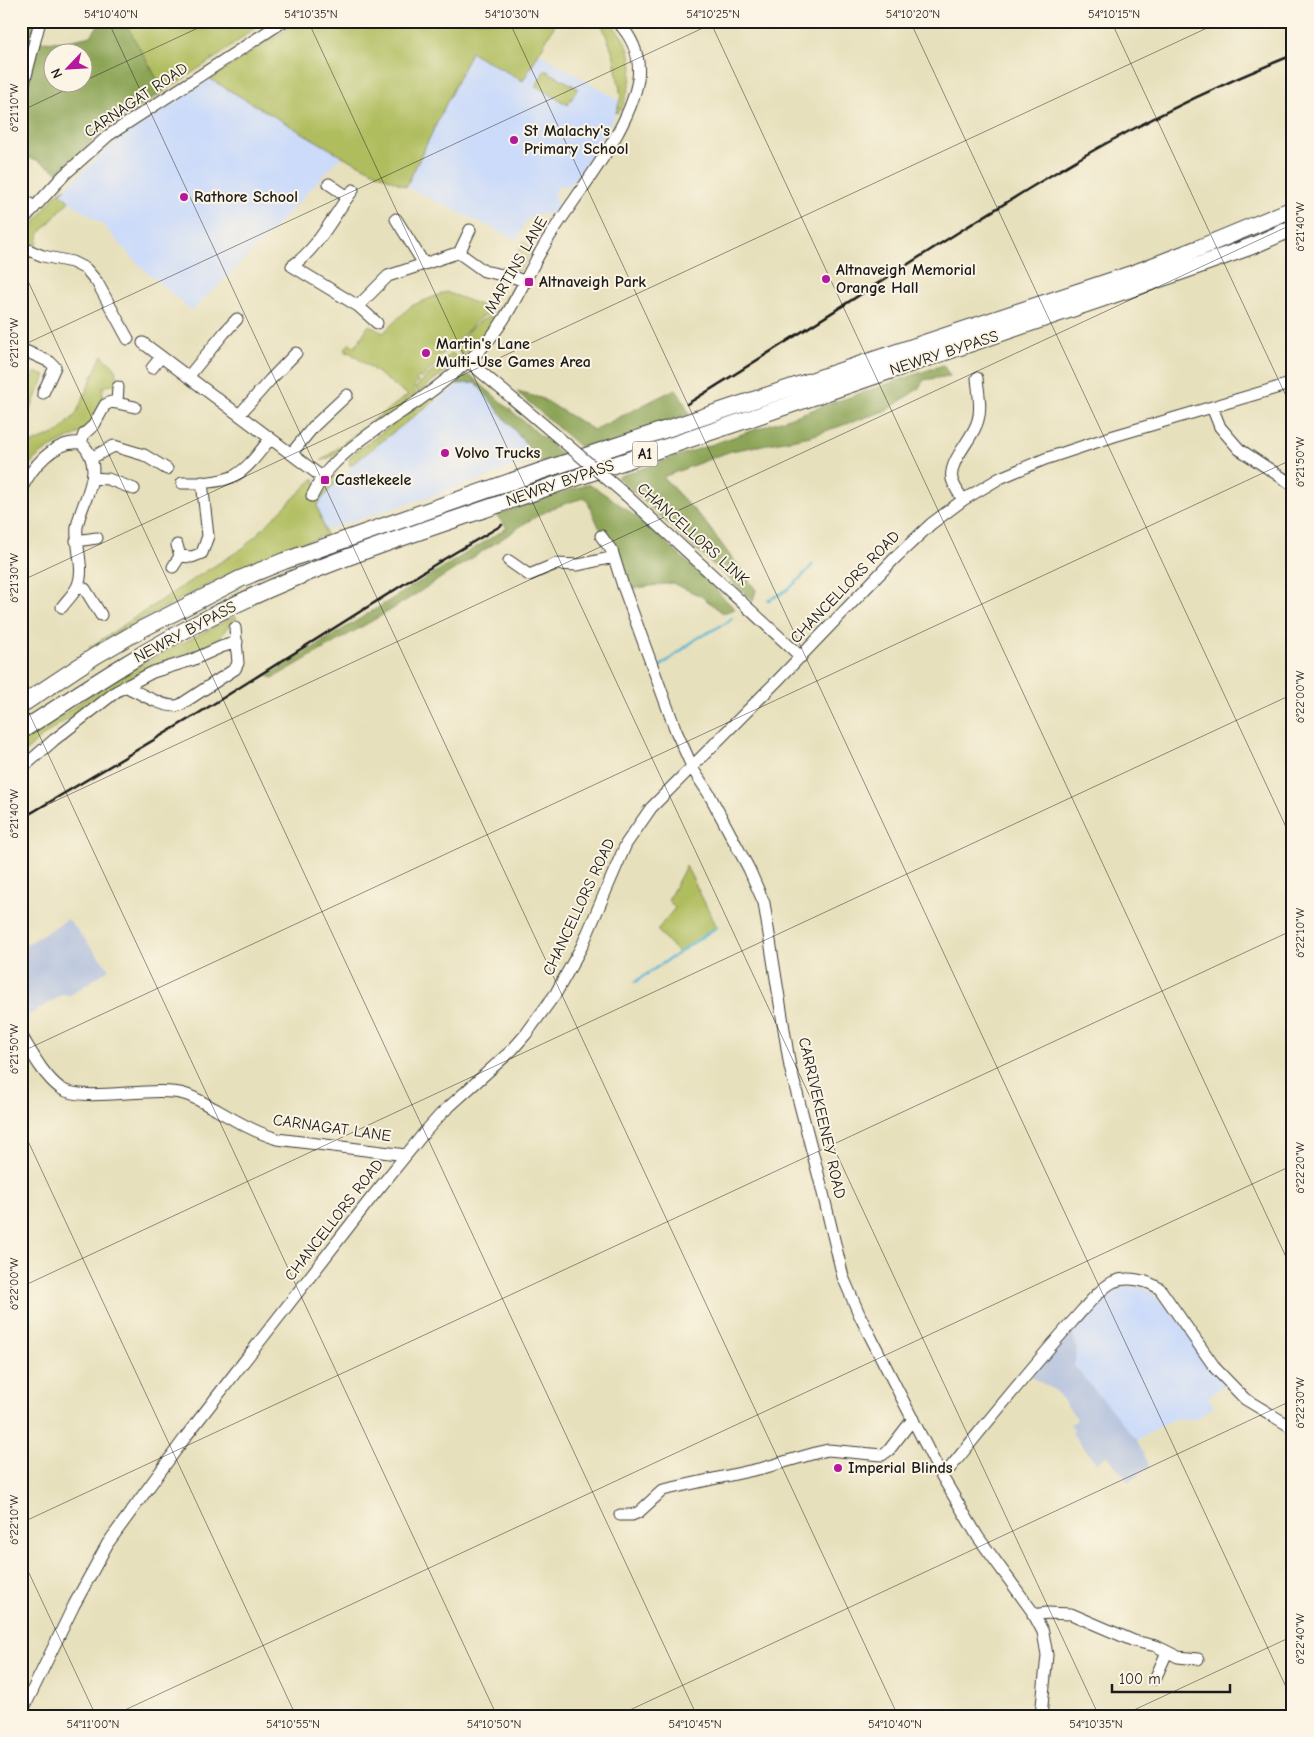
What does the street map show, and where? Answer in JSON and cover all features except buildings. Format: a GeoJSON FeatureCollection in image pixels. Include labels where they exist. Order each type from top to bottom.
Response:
{"type":"FeatureCollection","features":[{"type":"Feature","properties":{"kind":"highway","name":"NEWRY BYPASS"},"geometry":{"type":"LineString","coordinates":[[21,705],[94,656],[140,630],[240,579],[284,561],[541,470],[1137,272],[1293,209]]}},
{"type":"Feature","properties":{"kind":"highway","name":"NEWRY BYPASS"},"geometry":{"type":"LineString","coordinates":[[21,731],[148,650],[264,591],[346,558],[706,432],[1167,277],[1252,246],[1293,228]]}},
{"type":"Feature","properties":{"kind":"street"},"geometry":{"type":"LineString","coordinates":[[21,95],[40,21]]}},
{"type":"Feature","properties":{"kind":"street","name":"CARNAGAT ROAD"},"geometry":{"type":"LineString","coordinates":[[21,222],[64,175],[109,135],[284,21]]}},
{"type":"Feature","properties":{"kind":"street","name":"MARTINS LANE"},"geometry":{"type":"LineString","coordinates":[[312,496],[322,478],[337,462],[367,436],[426,395],[468,361],[493,335],[506,318],[547,241],[620,128],[634,95],[638,77],[637,52],[633,41],[617,21]]}},
{"type":"Feature","properties":{"kind":"street"},"geometry":{"type":"LineString","coordinates":[[329,184],[351,193],[340,206],[330,225],[304,256],[287,269],[358,306],[377,323]]}},
{"type":"Feature","properties":{"kind":"street"},"geometry":{"type":"LineString","coordinates":[[21,198],[34,207]]}},
{"type":"Feature","properties":{"kind":"street"},"geometry":{"type":"LineString","coordinates":[[396,219],[424,264]]}},
{"type":"Feature","properties":{"kind":"street"},"geometry":{"type":"LineString","coordinates":[[358,306],[388,276],[459,253],[470,230]]}},
{"type":"Feature","properties":{"kind":"street"},"geometry":{"type":"LineString","coordinates":[[21,247],[44,256],[72,262],[86,269],[98,282],[128,338]]}},
{"type":"Feature","properties":{"kind":"street"},"geometry":{"type":"LineString","coordinates":[[459,253],[484,271],[526,282]]}},
{"type":"Feature","properties":{"kind":"street"},"geometry":{"type":"LineString","coordinates":[[188,377],[237,319]]}},
{"type":"Feature","properties":{"kind":"street"},"geometry":{"type":"LineString","coordinates":[[143,343],[322,478]]}},
{"type":"Feature","properties":{"kind":"street"},"geometry":{"type":"LineString","coordinates":[[21,349],[50,362],[55,367],[43,393]]}},
{"type":"Feature","properties":{"kind":"street"},"geometry":{"type":"LineString","coordinates":[[239,416],[296,353]]}},
{"type":"Feature","properties":{"kind":"street"},"geometry":{"type":"LineString","coordinates":[[152,368],[161,356]]}},
{"type":"Feature","properties":{"kind":"street","name":"CHANCELLORS LINK"},"geometry":{"type":"LineString","coordinates":[[468,361],[627,496],[801,657]]}},
{"type":"Feature","properties":{"kind":"street"},"geometry":{"type":"LineString","coordinates":[[963,500],[955,487],[952,472],[978,421],[980,410],[977,378]]}},
{"type":"Feature","properties":{"kind":"street","name":"CHANCELLORS ROAD"},"geometry":{"type":"LineString","coordinates":[[21,1714],[74,1605],[108,1544],[187,1435],[406,1155],[441,1114],[512,1050],[556,993],[570,970],[593,922],[626,844],[651,808],[801,657],[909,544],[931,524],[963,500],[1000,478],[1045,459],[1293,383]]}},
{"type":"Feature","properties":{"kind":"street"},"geometry":{"type":"LineString","coordinates":[[117,403],[118,387]]}},
{"type":"Feature","properties":{"kind":"street"},"geometry":{"type":"LineString","coordinates":[[291,454],[314,426],[347,395]]}},
{"type":"Feature","properties":{"kind":"street"},"geometry":{"type":"LineString","coordinates":[[81,443],[84,434],[94,425],[105,405],[111,402],[135,407]]}},
{"type":"Feature","properties":{"kind":"street"},"geometry":{"type":"LineString","coordinates":[[1212,407],[1220,427],[1239,450],[1293,485]]}},
{"type":"Feature","properties":{"kind":"street"},"geometry":{"type":"LineString","coordinates":[[182,484],[232,477],[240,472],[270,439]]}},
{"type":"Feature","properties":{"kind":"street"},"geometry":{"type":"LineString","coordinates":[[21,490],[31,471],[42,460],[58,449],[74,442],[81,443],[87,449],[93,470],[78,525],[76,541],[80,576],[78,586],[61,601]]}},
{"type":"Feature","properties":{"kind":"street"},"geometry":{"type":"LineString","coordinates":[[91,458],[114,446],[144,455],[167,469]]}},
{"type":"Feature","properties":{"kind":"street"},"geometry":{"type":"LineString","coordinates":[[92,478],[108,479],[134,489]]}},
{"type":"Feature","properties":{"kind":"street"},"geometry":{"type":"LineString","coordinates":[[173,567],[178,550],[192,557],[202,553],[208,536],[202,482]]}},
{"type":"Feature","properties":{"kind":"street"},"geometry":{"type":"LineString","coordinates":[[601,536],[612,551],[676,730],[692,766]]}},
{"type":"Feature","properties":{"kind":"street"},"geometry":{"type":"LineString","coordinates":[[76,541],[98,538]]}},
{"type":"Feature","properties":{"kind":"street"},"geometry":{"type":"LineString","coordinates":[[509,562],[529,576],[556,564],[578,565],[614,557]]}},
{"type":"Feature","properties":{"kind":"street"},"geometry":{"type":"LineString","coordinates":[[78,586],[85,589],[101,615]]}},
{"type":"Feature","properties":{"kind":"street"},"geometry":{"type":"LineString","coordinates":[[125,686],[164,704],[180,705],[235,669],[238,663],[235,628]]}},
{"type":"Feature","properties":{"kind":"street"},"geometry":{"type":"LineString","coordinates":[[21,769],[69,727],[125,686],[153,672],[192,660],[220,647],[237,642]]}},
{"type":"Feature","properties":{"kind":"street","name":"CARRIVEKEENEY ROAD"},"geometry":{"type":"LineString","coordinates":[[692,766],[749,869],[764,903],[790,1067],[843,1277],[860,1316],[940,1473],[978,1537],[1032,1611],[1043,1632],[1047,1655],[1041,1716]]}},
{"type":"Feature","properties":{"kind":"street","name":"CARNAGAT LANE"},"geometry":{"type":"LineString","coordinates":[[21,1035],[49,1077],[60,1088],[68,1092],[98,1094],[174,1092],[198,1100],[261,1134],[278,1138],[406,1155]]}},
{"type":"Feature","properties":{"kind":"street"},"geometry":{"type":"LineString","coordinates":[[940,1473],[950,1468],[1040,1358],[1086,1307],[1109,1284],[1122,1280],[1143,1281],[1153,1284],[1160,1289],[1200,1347],[1245,1399],[1293,1428]]}},
{"type":"Feature","properties":{"kind":"street"},"geometry":{"type":"LineString","coordinates":[[620,1515],[632,1515],[639,1512],[663,1490],[763,1468],[819,1452],[828,1450],[882,1455],[894,1444],[913,1419]]}},
{"type":"Feature","properties":{"kind":"street"},"geometry":{"type":"LineString","coordinates":[[1033,1614],[1071,1614],[1134,1641],[1156,1646],[1178,1658],[1198,1659]]}},
{"type":"Feature","properties":{"kind":"street"},"geometry":{"type":"LineString","coordinates":[[1154,1679],[1167,1652]]}},
{"type":"Feature","properties":{"kind":"shaded area","name":"St Malachy's Primary School"},"geometry":{"type":"Polygon","coordinates":[[[471,51],[523,81],[539,53],[620,101],[616,113],[593,153],[568,187],[559,185],[553,195],[557,200],[558,206],[552,213],[532,216],[525,223],[517,240],[406,187],[471,51]]]}},
{"type":"Feature","properties":{"kind":"shaded area","name":"Rathore School"},"geometry":{"type":"Polygon","coordinates":[[[210,79],[342,156],[236,268],[192,311],[140,266],[103,225],[59,194],[111,145],[210,79]]]}},
{"type":"Feature","properties":{"kind":"shaded area"},"geometry":{"type":"Polygon","coordinates":[[[476,383],[537,458],[463,486],[325,530],[317,505],[339,478],[348,474],[351,465],[459,384],[476,383]]]}},
{"type":"Feature","properties":{"kind":"shaded area"},"geometry":{"type":"Polygon","coordinates":[[[68,919],[109,969],[71,995],[62,995],[25,1018],[21,1015],[21,948],[68,919]]]}},
{"type":"Feature","properties":{"kind":"shaded area"},"geometry":{"type":"Polygon","coordinates":[[[1121,1286],[1139,1286],[1150,1291],[1177,1319],[1224,1385],[1208,1398],[1214,1406],[1198,1418],[1188,1420],[1175,1418],[1137,1440],[1074,1366],[1077,1349],[1072,1332],[1102,1298],[1121,1286]]]}},
{"type":"Feature","properties":{"kind":"shaded area"},"geometry":{"type":"Polygon","coordinates":[[[1072,1332],[1077,1349],[1074,1366],[1137,1440],[1150,1467],[1128,1482],[1107,1455],[1097,1464],[1072,1433],[1075,1430],[1070,1424],[1077,1419],[1056,1391],[1031,1377],[1045,1358],[1072,1332]]]}},
{"type":"Feature","properties":{"kind":"green space"},"geometry":{"type":"Polygon","coordinates":[[[21,21],[36,21],[21,80],[21,21]]]}},
{"type":"Feature","properties":{"kind":"green space"},"geometry":{"type":"Polygon","coordinates":[[[97,21],[124,21],[164,91],[103,131],[58,172],[37,160],[21,156],[21,111],[39,41],[64,42],[91,36],[98,25],[97,21]]]}},
{"type":"Feature","properties":{"kind":"green space"},"geometry":{"type":"Polygon","coordinates":[[[124,21],[264,21],[221,54],[164,91],[124,21]]]}},
{"type":"Feature","properties":{"kind":"green space"},"geometry":{"type":"Polygon","coordinates":[[[299,21],[557,21],[523,81],[471,52],[406,187],[342,156],[210,79],[299,21]]]}},
{"type":"Feature","properties":{"kind":"green space"},"geometry":{"type":"Polygon","coordinates":[[[599,21],[609,21],[618,32],[625,42],[632,63],[630,85],[621,110],[616,113],[621,96],[613,53],[599,21]]]}},
{"type":"Feature","properties":{"kind":"green space"},"geometry":{"type":"Polygon","coordinates":[[[545,70],[578,88],[568,105],[536,86],[545,70]]]}},
{"type":"Feature","properties":{"kind":"green space"},"geometry":{"type":"Polygon","coordinates":[[[66,188],[60,193],[69,201],[39,234],[36,248],[25,240],[25,236],[57,193],[66,188]]]}},
{"type":"Feature","properties":{"kind":"green space"},"geometry":{"type":"Polygon","coordinates":[[[523,241],[534,249],[520,271],[511,270],[523,241]]]}},
{"type":"Feature","properties":{"kind":"green space"},"geometry":{"type":"Polygon","coordinates":[[[514,285],[515,294],[498,322],[496,312],[514,285]]]}},
{"type":"Feature","properties":{"kind":"green space"},"geometry":{"type":"Polygon","coordinates":[[[446,292],[493,310],[491,314],[476,321],[438,358],[440,360],[421,379],[418,377],[416,379],[418,382],[414,387],[416,395],[333,456],[321,461],[408,395],[349,352],[347,353],[345,348],[350,343],[355,347],[369,325],[383,333],[411,306],[446,292]]]}},
{"type":"Feature","properties":{"kind":"green space"},"geometry":{"type":"Polygon","coordinates":[[[489,317],[493,317],[494,323],[463,356],[456,350],[462,340],[473,326],[489,317]]]}},
{"type":"Feature","properties":{"kind":"green space"},"geometry":{"type":"Polygon","coordinates":[[[451,353],[461,359],[418,393],[416,387],[451,353]]]}},
{"type":"Feature","properties":{"kind":"green space"},"geometry":{"type":"Polygon","coordinates":[[[102,355],[114,367],[120,383],[103,387],[101,408],[93,423],[82,432],[40,454],[21,476],[21,407],[35,372],[45,376],[25,421],[30,444],[59,432],[76,414],[102,355]]]}},
{"type":"Feature","properties":{"kind":"green space"},"geometry":{"type":"Polygon","coordinates":[[[943,365],[950,376],[924,380],[918,389],[887,410],[811,436],[731,451],[663,477],[705,522],[756,590],[753,601],[617,477],[943,365]]]}},
{"type":"Feature","properties":{"kind":"green space"},"geometry":{"type":"Polygon","coordinates":[[[471,376],[564,456],[541,463],[476,383],[457,384],[464,377],[471,376]]]}},
{"type":"Feature","properties":{"kind":"green space"},"geometry":{"type":"Polygon","coordinates":[[[675,389],[682,398],[689,414],[586,452],[517,392],[541,398],[594,430],[675,389]]]}},
{"type":"Feature","properties":{"kind":"green space"},"geometry":{"type":"Polygon","coordinates":[[[432,396],[435,400],[350,466],[349,459],[354,453],[432,396]]]}},
{"type":"Feature","properties":{"kind":"green space"},"geometry":{"type":"Polygon","coordinates":[[[334,476],[341,476],[317,505],[326,535],[265,558],[235,572],[176,601],[89,648],[243,548],[314,478],[315,483],[321,488],[328,479],[334,476]]]}},
{"type":"Feature","properties":{"kind":"green space"},"geometry":{"type":"Polygon","coordinates":[[[588,484],[619,504],[665,542],[735,609],[723,613],[701,596],[672,583],[629,589],[622,573],[624,558],[599,527],[586,498],[567,503],[537,516],[391,610],[273,678],[267,676],[507,528],[496,515],[588,484]]]}},
{"type":"Feature","properties":{"kind":"green space"},"geometry":{"type":"Polygon","coordinates":[[[235,616],[237,619],[228,626],[217,642],[140,671],[39,739],[21,756],[21,743],[88,697],[142,664],[235,616]]]}},
{"type":"Feature","properties":{"kind":"green space"},"geometry":{"type":"Polygon","coordinates":[[[686,866],[717,927],[678,953],[657,930],[675,908],[668,900],[686,866]]]}},
{"type":"Feature","properties":{"kind":"waterway"},"geometry":{"type":"LineString","coordinates":[[768,600],[793,585],[813,564]]}},
{"type":"Feature","properties":{"kind":"waterway"},"geometry":{"type":"LineString","coordinates":[[657,669],[696,639],[732,618]]}},
{"type":"Feature","properties":{"kind":"waterway"},"geometry":{"type":"LineString","coordinates":[[635,982],[717,927]]}},
{"type":"Feature","properties":{"kind":"railway"},"geometry":{"type":"LineString","coordinates":[[687,404],[962,230],[1079,159],[1139,126],[1226,83],[1293,55]]}},
{"type":"Feature","properties":{"kind":"railway"},"geometry":{"type":"LineString","coordinates":[[21,819],[199,713],[439,562],[502,525]]}},
{"type":"Feature","properties":{"kind":"place","name":"St Malachy's Primary School"},"geometry":{"type":"Point","coordinates":[514,140]}},
{"type":"Feature","properties":{"kind":"place","name":"Rathore School"},"geometry":{"type":"Point","coordinates":[184,197]}},
{"type":"Feature","properties":{"kind":"place","name":"Altnaveigh Memorial Orange Hall"},"geometry":{"type":"Point","coordinates":[826,279]}},
{"type":"Feature","properties":{"kind":"place","name":"Altnaveigh Park"},"geometry":{"type":"Point","coordinates":[529,282]}},
{"type":"Feature","properties":{"kind":"place","name":"Martin's Lane Multi-Use Games Area"},"geometry":{"type":"Point","coordinates":[426,353]}},
{"type":"Feature","properties":{"kind":"place","name":"Volvo Trucks"},"geometry":{"type":"Point","coordinates":[445,453]}},
{"type":"Feature","properties":{"kind":"place","name":"Castlekeele"},"geometry":{"type":"Point","coordinates":[325,480]}},
{"type":"Feature","properties":{"kind":"place","name":"Imperial Blinds"},"geometry":{"type":"Point","coordinates":[838,1468]}}]}
